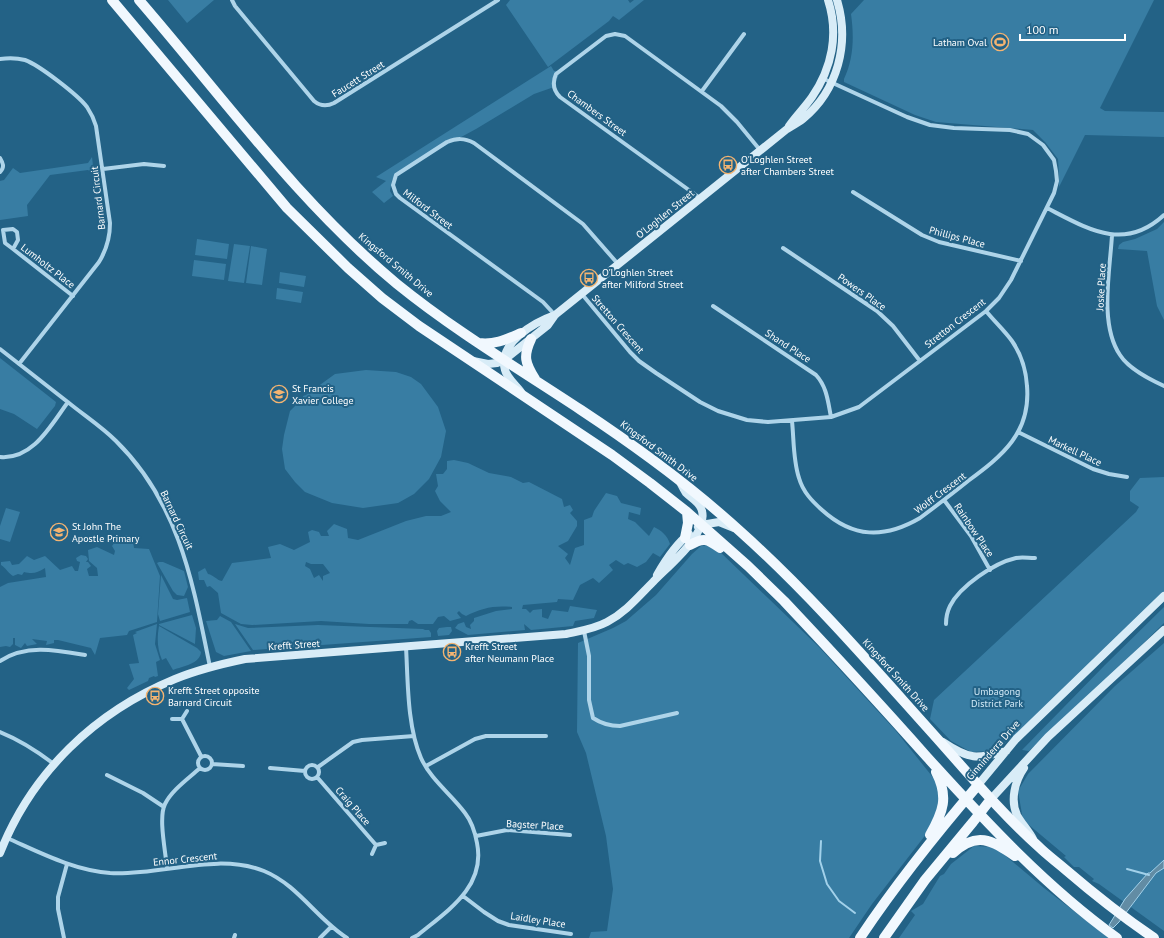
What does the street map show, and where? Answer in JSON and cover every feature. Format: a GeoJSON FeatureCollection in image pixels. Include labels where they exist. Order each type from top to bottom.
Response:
{"type":"FeatureCollection","features":[{"type":"Feature","properties":{"kind":"main road"},"geometry":{"type":"LineString","coordinates":[[112,0],[246,160],[299,220],[348,268],[382,298],[419,326],[612,455],[702,525],[748,566],[809,627],[965,800],[1033,867],[1082,912],[1117,938]]}},
{"type":"Feature","properties":{"kind":"main road","name":"Kingsford Smith Drive"},"geometry":{"type":"LineString","coordinates":[[139,0],[274,162],[324,217],[362,253],[431,310],[477,343],[622,438],[679,480],[739,530],[797,585],[845,636],[991,799],[1039,848],[1136,926],[1154,938]]}},
{"type":"Feature","properties":{"kind":"main road"},"geometry":{"type":"LineString","coordinates":[[477,343],[496,343],[521,332]]}},
{"type":"Feature","properties":{"kind":"main road"},"geometry":{"type":"LineString","coordinates":[[531,339],[526,349],[526,360],[529,370],[538,382]]}},
{"type":"Feature","properties":{"kind":"main road"},"geometry":{"type":"LineString","coordinates":[[687,512],[687,541],[708,540],[748,566]]}},
{"type":"Feature","properties":{"kind":"main road"},"geometry":{"type":"LineString","coordinates":[[916,861],[939,821],[944,804],[942,785],[927,757]]}},
{"type":"Feature","properties":{"kind":"main road","name":"Ginninderra Drive"},"geometry":{"type":"LineString","coordinates":[[860,938],[884,901],[978,784]]}},
{"type":"Feature","properties":{"kind":"main road"},"geometry":{"type":"LineString","coordinates":[[884,938],[925,880],[991,799]]}},
{"type":"Feature","properties":{"kind":"main road"},"geometry":{"type":"LineString","coordinates":[[925,880],[958,848],[964,844],[976,840],[988,840],[995,843],[1033,867]]}},
{"type":"Feature","properties":{"kind":"street","name":"Faucett Street"},"geometry":{"type":"LineString","coordinates":[[232,0],[235,6],[314,101],[325,106],[334,103],[498,0]]}},
{"type":"Feature","properties":{"kind":"street","name":"O'Loghlen Street"},"geometry":{"type":"LineString","coordinates":[[787,129],[811,98],[824,78],[831,56],[833,34],[832,18],[828,0]]}},
{"type":"Feature","properties":{"kind":"street","name":"O'Loghlen Street"},"geometry":{"type":"LineString","coordinates":[[468,360],[488,364],[497,363],[504,360],[548,325],[555,314],[581,293],[760,150],[787,129],[802,120],[819,102],[831,82],[841,53],[843,35],[842,17],[837,0]]}},
{"type":"Feature","properties":{"kind":"street","name":"Chambers Street"},"geometry":{"type":"LineString","coordinates":[[700,198],[560,96],[556,92],[553,83],[556,74],[601,39],[610,34],[625,36],[630,38],[730,113],[760,150]]}},
{"type":"Feature","properties":{"kind":"street"},"geometry":{"type":"LineString","coordinates":[[702,91],[744,34]]}},
{"type":"Feature","properties":{"kind":"street","name":"Barnard Circuit"},"geometry":{"type":"LineString","coordinates":[[0,59],[20,59],[37,66],[78,97],[93,115],[96,126],[110,223],[108,246],[99,262],[19,364]]}},
{"type":"Feature","properties":{"kind":"street","name":"Stretton Crescent"},"geometry":{"type":"LineString","coordinates":[[581,293],[621,342],[639,361],[700,402],[718,411],[748,420],[768,422],[831,417],[859,406],[986,311],[999,298],[1011,280],[1054,193],[1057,181],[1056,171],[1054,160],[1049,152],[1034,137],[1016,130],[954,128],[930,125],[908,117],[824,78]]}},
{"type":"Feature","properties":{"kind":"street","name":"Milford Street"},"geometry":{"type":"LineString","coordinates":[[555,314],[543,302],[400,198],[394,190],[393,184],[396,175],[447,142],[454,139],[467,140],[487,152],[583,224],[618,264]]}},
{"type":"Feature","properties":{"kind":"street"},"geometry":{"type":"LineString","coordinates":[[0,158],[3,165],[0,172]]}},
{"type":"Feature","properties":{"kind":"street"},"geometry":{"type":"LineString","coordinates":[[102,169],[144,164],[164,166]]}},
{"type":"Feature","properties":{"kind":"street","name":"Phillips Place"},"geometry":{"type":"LineString","coordinates":[[853,192],[922,235],[939,242],[1021,261]]}},
{"type":"Feature","properties":{"kind":"street"},"geometry":{"type":"LineString","coordinates":[[1047,208],[1095,231],[1112,235],[1124,235],[1143,230],[1150,227],[1164,215]]}},
{"type":"Feature","properties":{"kind":"street","name":"Lumholtz Place"},"geometry":{"type":"LineString","coordinates":[[13,249],[18,240],[17,232],[12,229],[3,230],[5,243],[73,296]]}},
{"type":"Feature","properties":{"kind":"street","name":"Joske Place"},"geometry":{"type":"LineString","coordinates":[[1112,235],[1107,312],[1110,333],[1120,356],[1145,378],[1164,386]]}},
{"type":"Feature","properties":{"kind":"street","name":"Powers Place"},"geometry":{"type":"LineString","coordinates":[[783,248],[877,311],[893,326],[920,361]]}},
{"type":"Feature","properties":{"kind":"street","name":"Shand Place"},"geometry":{"type":"LineString","coordinates":[[713,306],[816,375],[825,391],[831,417]]}},
{"type":"Feature","properties":{"kind":"street","name":"Wolff Crescent"},"geometry":{"type":"LineString","coordinates":[[792,421],[796,467],[799,479],[811,500],[837,522],[848,528],[872,533],[900,529],[915,521],[996,460],[1010,445],[1018,432],[1024,415],[1027,402],[1027,379],[1021,359],[1012,341],[986,311]]}},
{"type":"Feature","properties":{"kind":"street","name":"O'Loghlen Street"},"geometry":{"type":"LineString","coordinates":[[504,360],[511,342],[521,332],[544,318],[555,314]]}},
{"type":"Feature","properties":{"kind":"street","name":"Barnard Circuit"},"geometry":{"type":"LineString","coordinates":[[0,349],[98,426],[116,442],[137,465],[153,488],[167,513],[178,538],[194,588],[210,667]]}},
{"type":"Feature","properties":{"kind":"street"},"geometry":{"type":"LineString","coordinates":[[504,360],[505,370],[524,397]]}},
{"type":"Feature","properties":{"kind":"street"},"geometry":{"type":"LineString","coordinates":[[0,457],[12,457],[22,454],[36,445],[68,402]]}},
{"type":"Feature","properties":{"kind":"street","name":"Markell Place"},"geometry":{"type":"LineString","coordinates":[[1018,432],[1093,469],[1109,474],[1127,477]]}},
{"type":"Feature","properties":{"kind":"street"},"geometry":{"type":"LineString","coordinates":[[679,480],[686,492],[698,502],[702,512],[702,525],[719,522],[739,530]]}},
{"type":"Feature","properties":{"kind":"street","name":"Rainbow Place"},"geometry":{"type":"LineString","coordinates":[[944,500],[971,536],[990,570]]}},
{"type":"Feature","properties":{"kind":"street","name":"Krefft Street"},"geometry":{"type":"LineString","coordinates":[[0,853],[6,838],[28,797],[54,764],[75,742],[98,722],[121,706],[162,684],[210,667],[245,659],[566,634],[584,631],[607,622],[622,613],[636,601],[667,569],[687,541],[702,525]]}},
{"type":"Feature","properties":{"kind":"street","name":"Rainbow Place"},"geometry":{"type":"LineString","coordinates":[[946,624],[947,615],[956,597],[976,578],[1017,558],[1035,558]]}},
{"type":"Feature","properties":{"kind":"street","name":"Ginninderra Drive"},"geometry":{"type":"LineString","coordinates":[[978,784],[1006,751],[1054,702],[1164,596]]}},
{"type":"Feature","properties":{"kind":"street"},"geometry":{"type":"LineString","coordinates":[[991,799],[1048,737],[1164,630]]}},
{"type":"Feature","properties":{"kind":"street"},"geometry":{"type":"LineString","coordinates":[[584,631],[589,656],[588,700],[594,718],[604,724],[620,726],[677,713]]}},
{"type":"Feature","properties":{"kind":"street"},"geometry":{"type":"LineString","coordinates":[[406,646],[416,744],[426,766],[472,824],[476,836],[479,856],[472,882],[463,896],[453,906],[412,938]]}},
{"type":"Feature","properties":{"kind":"street"},"geometry":{"type":"LineString","coordinates":[[0,661],[8,656],[24,651],[48,649],[85,655]]}},
{"type":"Feature","properties":{"kind":"street"},"geometry":{"type":"LineString","coordinates":[[182,719],[187,711]]}},
{"type":"Feature","properties":{"kind":"street"},"geometry":{"type":"LineString","coordinates":[[172,719],[182,719]]}},
{"type":"Feature","properties":{"kind":"street"},"geometry":{"type":"LineString","coordinates":[[182,719],[202,756],[210,758],[212,764]]}},
{"type":"Feature","properties":{"kind":"street"},"geometry":{"type":"LineString","coordinates":[[0,732],[32,747],[54,764]]}},
{"type":"Feature","properties":{"kind":"street"},"geometry":{"type":"LineString","coordinates":[[318,767],[353,742],[414,736]]}},
{"type":"Feature","properties":{"kind":"street"},"geometry":{"type":"LineString","coordinates":[[426,766],[475,739],[486,736],[546,736]]}},
{"type":"Feature","properties":{"kind":"street"},"geometry":{"type":"LineString","coordinates":[[934,736],[958,752],[970,757],[980,758],[1006,751]]}},
{"type":"Feature","properties":{"kind":"street"},"geometry":{"type":"LineString","coordinates":[[1039,848],[1018,816],[1014,805],[1014,788],[1020,774],[1048,737]]}},
{"type":"Feature","properties":{"kind":"street"},"geometry":{"type":"LineString","coordinates":[[200,768],[198,763],[199,758],[202,756]]}},
{"type":"Feature","properties":{"kind":"street"},"geometry":{"type":"LineString","coordinates":[[212,764],[243,766]]}},
{"type":"Feature","properties":{"kind":"street"},"geometry":{"type":"LineString","coordinates":[[200,768],[208,770],[212,764]]}},
{"type":"Feature","properties":{"kind":"street"},"geometry":{"type":"LineString","coordinates":[[313,764],[318,767],[320,772],[317,777],[312,779],[305,774],[305,771],[308,766],[313,764]]}},
{"type":"Feature","properties":{"kind":"street"},"geometry":{"type":"LineString","coordinates":[[167,869],[162,822],[164,807],[171,795],[200,768]]}},
{"type":"Feature","properties":{"kind":"street"},"geometry":{"type":"LineString","coordinates":[[270,768],[305,771]]}},
{"type":"Feature","properties":{"kind":"street"},"geometry":{"type":"LineString","coordinates":[[107,775],[143,793],[164,807]]}},
{"type":"Feature","properties":{"kind":"street","name":"Craig Place"},"geometry":{"type":"LineString","coordinates":[[317,777],[376,845]]}},
{"type":"Feature","properties":{"kind":"street","name":"Bagster Place"},"geometry":{"type":"LineString","coordinates":[[476,836],[507,830],[570,835]]}},
{"type":"Feature","properties":{"kind":"street","name":"Ennor Crescent"},"geometry":{"type":"LineString","coordinates":[[6,838],[67,864],[88,870],[132,873],[229,863],[246,866],[263,871],[285,883],[331,927],[346,938]]}},
{"type":"Feature","properties":{"kind":"street"},"geometry":{"type":"LineString","coordinates":[[372,854],[376,845],[385,843]]}},
{"type":"Feature","properties":{"kind":"street"},"geometry":{"type":"LineString","coordinates":[[64,938],[58,909],[58,897],[67,864]]}},
{"type":"Feature","properties":{"kind":"street","name":"Laidley Place"},"geometry":{"type":"LineString","coordinates":[[463,896],[498,921],[509,925],[571,934]]}},
{"type":"Feature","properties":{"kind":"street"},"geometry":{"type":"LineString","coordinates":[[320,938],[331,927]]}},
{"type":"Feature","properties":{"kind":"green space"},"geometry":{"type":"Polygon","coordinates":[[[168,0],[214,0],[187,23],[168,0]]]}},
{"type":"Feature","properties":{"kind":"green space"},"geometry":{"type":"Polygon","coordinates":[[[510,0],[628,0],[630,3],[634,0],[644,0],[619,20],[613,16],[609,21],[548,67],[506,5],[510,0]]]}},
{"type":"Feature","properties":{"kind":"green space"},"geometry":{"type":"Polygon","coordinates":[[[864,0],[1154,0],[1100,108],[1105,111],[1164,112],[1164,137],[1085,135],[1059,187],[1058,159],[1045,142],[1033,130],[936,122],[915,115],[844,82],[850,63],[852,47],[853,30],[851,14],[864,0]]]}},
{"type":"Feature","properties":{"kind":"green space"},"geometry":{"type":"Polygon","coordinates":[[[551,66],[554,71],[560,71],[554,87],[534,94],[476,129],[402,169],[392,180],[390,191],[393,196],[384,203],[372,192],[386,181],[376,177],[551,66]]]}},
{"type":"Feature","properties":{"kind":"green space"},"geometry":{"type":"Polygon","coordinates":[[[92,157],[94,174],[88,170],[50,175],[27,205],[28,216],[0,220],[0,181],[4,180],[13,168],[20,173],[88,163],[92,157]]]}},
{"type":"Feature","properties":{"kind":"green space"},"geometry":{"type":"Polygon","coordinates":[[[1164,222],[1164,320],[1157,306],[1147,251],[1118,249],[1119,245],[1123,242],[1135,239],[1157,229],[1164,222]]]}},
{"type":"Feature","properties":{"kind":"green space"},"geometry":{"type":"Polygon","coordinates":[[[197,239],[229,244],[227,259],[195,255],[197,239]]]}},
{"type":"Feature","properties":{"kind":"green space"},"geometry":{"type":"Polygon","coordinates":[[[234,244],[250,246],[244,283],[228,281],[234,244]]]}},
{"type":"Feature","properties":{"kind":"green space"},"geometry":{"type":"Polygon","coordinates":[[[251,246],[267,249],[262,285],[246,283],[251,246]]]}},
{"type":"Feature","properties":{"kind":"green space"},"geometry":{"type":"Polygon","coordinates":[[[194,260],[226,264],[224,280],[192,276],[194,260]]]}},
{"type":"Feature","properties":{"kind":"green space"},"geometry":{"type":"Polygon","coordinates":[[[280,272],[306,276],[304,287],[279,283],[280,272]]]}},
{"type":"Feature","properties":{"kind":"green space"},"geometry":{"type":"Polygon","coordinates":[[[277,288],[303,292],[301,303],[276,299],[277,288]]]}},
{"type":"Feature","properties":{"kind":"green space"},"geometry":{"type":"Polygon","coordinates":[[[0,358],[56,402],[55,406],[37,429],[14,414],[0,409],[0,358]]]}},
{"type":"Feature","properties":{"kind":"green space"},"geometry":{"type":"Polygon","coordinates":[[[366,370],[396,372],[411,377],[421,384],[438,407],[446,431],[441,457],[429,479],[414,494],[398,503],[363,508],[332,503],[305,492],[285,469],[282,449],[290,411],[303,398],[303,396],[335,374],[366,370]]]}},
{"type":"Feature","properties":{"kind":"green space"},"geometry":{"type":"Polygon","coordinates":[[[454,460],[468,463],[489,473],[511,477],[523,483],[529,482],[562,499],[564,507],[570,505],[573,510],[570,513],[577,521],[577,526],[568,541],[558,546],[568,554],[565,558],[570,565],[575,548],[584,545],[584,520],[592,517],[594,511],[606,493],[617,496],[621,503],[641,508],[640,515],[629,512],[628,519],[635,522],[649,536],[654,527],[666,536],[670,544],[660,557],[653,553],[646,562],[637,567],[628,563],[624,565],[616,560],[609,565],[613,570],[599,583],[593,578],[580,585],[573,600],[558,599],[557,602],[523,605],[522,609],[526,609],[530,613],[533,610],[542,609],[542,617],[548,619],[552,610],[568,612],[570,606],[597,610],[594,618],[575,621],[573,626],[531,630],[524,624],[525,630],[468,635],[455,628],[458,624],[464,622],[466,627],[471,629],[470,625],[474,621],[474,618],[496,611],[512,609],[512,607],[500,606],[488,608],[466,616],[459,611],[457,613],[461,618],[450,621],[444,616],[438,617],[433,624],[418,624],[412,620],[409,621],[408,624],[369,624],[321,621],[252,625],[241,624],[221,613],[218,593],[210,586],[207,587],[204,580],[199,580],[198,572],[205,568],[208,574],[222,581],[232,563],[271,558],[268,547],[280,544],[294,550],[310,542],[308,532],[312,530],[319,532],[321,536],[329,536],[327,531],[334,524],[347,529],[348,538],[358,540],[406,521],[426,516],[441,516],[451,512],[440,501],[435,491],[438,486],[436,474],[443,474],[447,469],[447,461],[454,460]],[[306,562],[305,566],[310,569],[314,578],[319,575],[323,581],[323,576],[330,573],[323,564],[311,564],[306,562]]]}},
{"type":"Feature","properties":{"kind":"green space","name":"Umbagong District Park"},"geometry":{"type":"Polygon","coordinates":[[[1164,477],[1164,592],[1016,734],[999,748],[991,751],[971,752],[951,741],[930,719],[934,700],[1136,512],[1139,507],[1130,501],[1130,491],[1140,478],[1164,477]]]}},
{"type":"Feature","properties":{"kind":"green space"},"geometry":{"type":"Polygon","coordinates":[[[6,508],[20,512],[10,542],[0,539],[0,526],[6,508]]]}},
{"type":"Feature","properties":{"kind":"green space"},"geometry":{"type":"Polygon","coordinates":[[[127,535],[133,541],[134,548],[149,549],[160,576],[157,622],[129,631],[127,635],[100,638],[95,655],[91,648],[58,640],[54,640],[54,643],[46,645],[47,641],[32,639],[37,644],[27,646],[25,643],[21,648],[15,645],[15,638],[13,638],[13,644],[10,647],[0,647],[0,587],[8,583],[46,577],[45,568],[35,573],[24,572],[22,575],[18,574],[13,576],[1,565],[1,562],[10,561],[12,565],[19,564],[27,556],[34,560],[45,556],[60,570],[72,566],[75,571],[78,571],[80,562],[77,561],[76,558],[81,555],[86,556],[88,559],[86,562],[88,562],[91,566],[87,569],[89,576],[98,576],[97,568],[89,561],[88,550],[97,547],[114,555],[115,551],[112,546],[118,538],[127,535]]]}},
{"type":"Feature","properties":{"kind":"green space"},"geometry":{"type":"Polygon","coordinates":[[[708,545],[717,549],[819,647],[896,731],[935,780],[942,799],[934,824],[872,904],[849,938],[589,938],[591,932],[607,931],[613,889],[606,836],[586,753],[577,732],[578,643],[626,621],[656,595],[692,554],[701,546],[708,545]]]}},
{"type":"Feature","properties":{"kind":"green space"},"geometry":{"type":"Polygon","coordinates":[[[163,562],[184,571],[188,587],[184,596],[177,595],[173,591],[157,563],[163,562]]]}},
{"type":"Feature","properties":{"kind":"green space"},"geometry":{"type":"Polygon","coordinates":[[[161,575],[173,599],[177,600],[187,598],[190,612],[160,621],[158,614],[161,575]]]}},
{"type":"Feature","properties":{"kind":"green space"},"geometry":{"type":"Polygon","coordinates":[[[1164,607],[1164,623],[1029,751],[1022,750],[1105,665],[1164,607]]]}},
{"type":"Feature","properties":{"kind":"green space"},"geometry":{"type":"Polygon","coordinates":[[[192,615],[196,628],[195,644],[159,625],[159,624],[192,615]]]}},
{"type":"Feature","properties":{"kind":"green space"},"geometry":{"type":"Polygon","coordinates":[[[220,616],[231,622],[251,651],[224,656],[216,652],[206,621],[217,620],[220,616]]]}},
{"type":"Feature","properties":{"kind":"green space"},"geometry":{"type":"Polygon","coordinates":[[[157,624],[155,644],[160,660],[156,662],[158,676],[149,678],[148,681],[129,690],[127,688],[134,679],[129,664],[139,663],[133,635],[137,633],[135,632],[157,624]]]}},
{"type":"Feature","properties":{"kind":"green space"},"geometry":{"type":"Polygon","coordinates":[[[235,624],[248,628],[318,625],[423,629],[429,630],[431,637],[253,650],[235,624]]]}},
{"type":"Feature","properties":{"kind":"green space"},"geometry":{"type":"Polygon","coordinates":[[[159,626],[197,648],[201,652],[198,659],[190,664],[173,670],[166,658],[162,660],[160,656],[158,643],[159,626]]]}},
{"type":"Feature","properties":{"kind":"green space"},"geometry":{"type":"Polygon","coordinates":[[[451,627],[452,631],[449,635],[438,636],[437,631],[439,628],[451,627]]]}},
{"type":"Feature","properties":{"kind":"green space"},"geometry":{"type":"Polygon","coordinates":[[[1164,643],[1164,931],[1099,884],[1092,881],[1094,879],[1079,867],[1074,867],[1064,857],[1066,856],[1023,820],[1018,791],[1028,774],[1115,686],[1164,643]]]}},
{"type":"Feature","properties":{"kind":"green space"},"geometry":{"type":"Polygon","coordinates":[[[974,846],[995,847],[1044,888],[1109,938],[899,938],[915,915],[911,911],[923,904],[940,876],[944,874],[951,864],[974,846]]]}},
{"type":"Feature","properties":{"kind":"shaded area"},"geometry":{"type":"Polygon","coordinates":[[[1164,860],[1164,868],[1156,873],[1119,922],[1113,928],[1109,925],[1125,899],[1148,873],[1150,873],[1164,860]]]}},
{"type":"Feature","properties":{"kind":"waterway"},"geometry":{"type":"LineString","coordinates":[[821,841],[820,861],[827,884],[839,901],[855,913]]}},
{"type":"Feature","properties":{"kind":"waterway"},"geometry":{"type":"LineString","coordinates":[[1127,869],[1149,875]]}},
{"type":"Feature","properties":{"kind":"place","name":"Latham Oval"},"geometry":{"type":"Point","coordinates":[1000,42]}},
{"type":"Feature","properties":{"kind":"place","name":"O'Loghlen Street after Chambers Street"},"geometry":{"type":"Point","coordinates":[728,165]}},
{"type":"Feature","properties":{"kind":"place","name":"O'Loghlen Street after Milford Street"},"geometry":{"type":"Point","coordinates":[589,278]}},
{"type":"Feature","properties":{"kind":"place","name":"St Francis Xavier College"},"geometry":{"type":"Point","coordinates":[279,394]}},
{"type":"Feature","properties":{"kind":"place","name":"St John The Apostle Primary"},"geometry":{"type":"Point","coordinates":[59,532]}},
{"type":"Feature","properties":{"kind":"place","name":"Krefft Street after Neumann Place"},"geometry":{"type":"Point","coordinates":[452,652]}},
{"type":"Feature","properties":{"kind":"place","name":"Krefft Street opposite Barnard Circuit"},"geometry":{"type":"Point","coordinates":[155,696]}}]}
